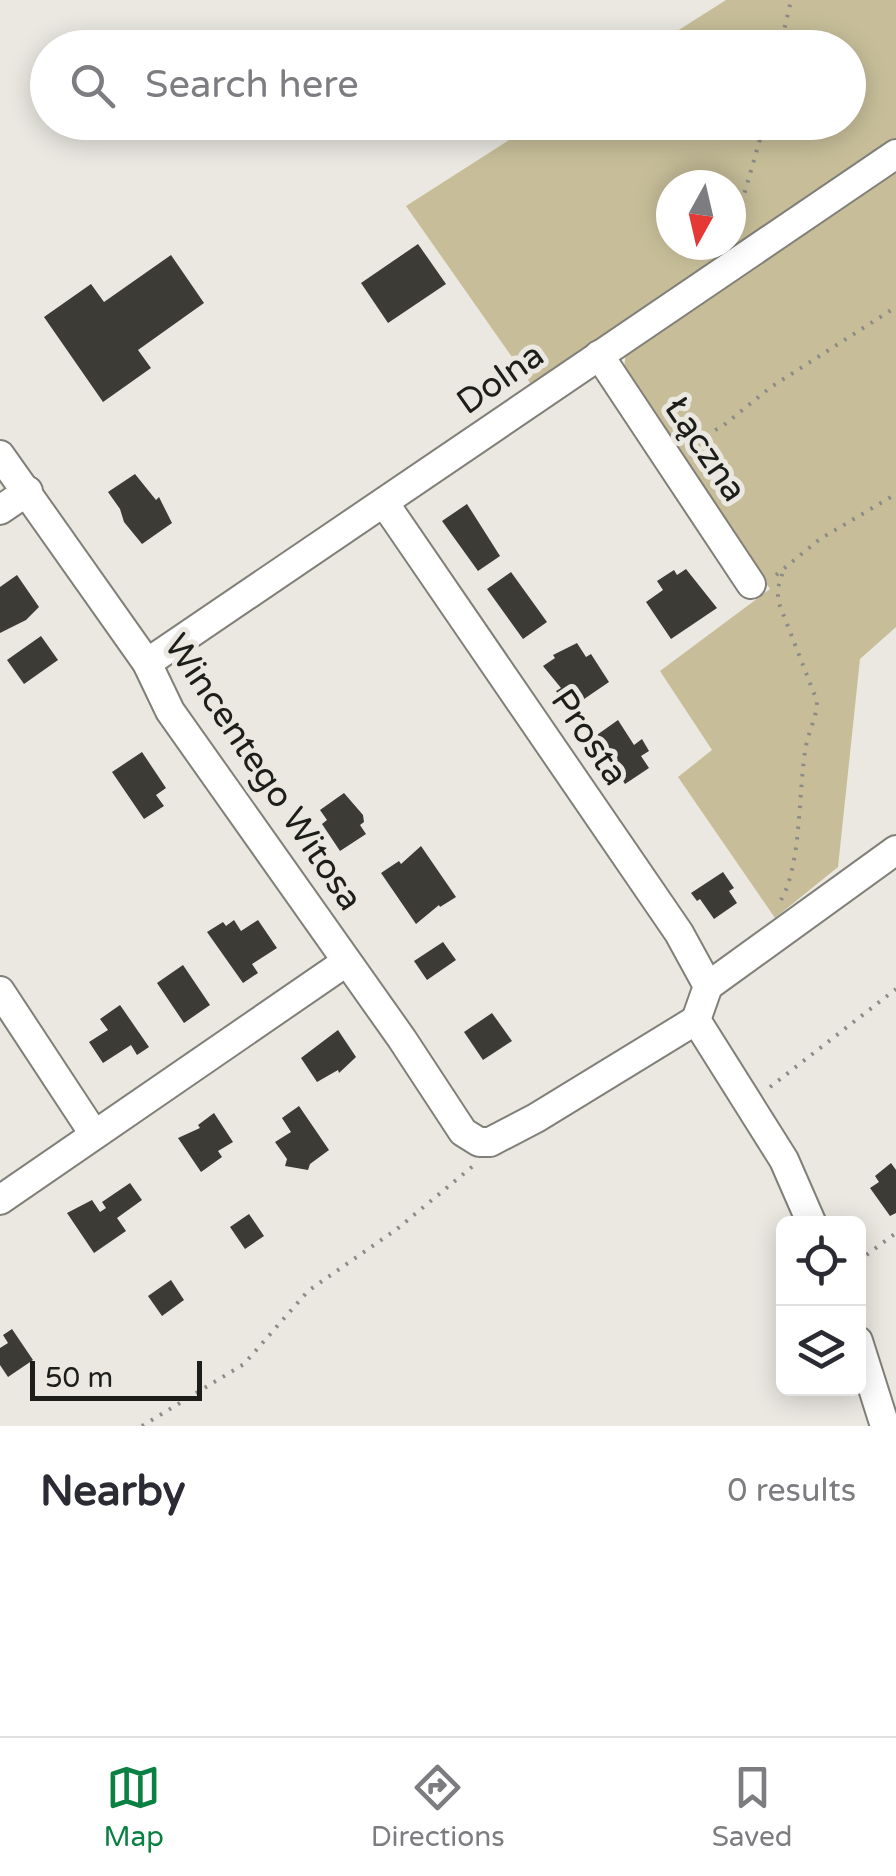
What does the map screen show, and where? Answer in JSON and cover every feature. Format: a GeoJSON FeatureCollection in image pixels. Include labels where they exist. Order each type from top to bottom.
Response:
{"type":"FeatureCollection","features":[{"type":"Feature","properties":{"kind":"street","name":"Dolna"},"geometry":{"type":"LineString","coordinates":[[147,663],[896,154]]}},
{"type":"Feature","properties":{"kind":"street","name":"Łączna"},"geometry":{"type":"LineString","coordinates":[[599,356],[667,457],[760,581]]}},
{"type":"Feature","properties":{"kind":"street","name":"Wincentego Witosa"},"geometry":{"type":"LineString","coordinates":[[0,454],[147,663],[170,711],[346,962],[477,1139]]}},
{"type":"Feature","properties":{"kind":"street"},"geometry":{"type":"LineString","coordinates":[[0,510],[28,490]]}},
{"type":"Feature","properties":{"kind":"street","name":"Prosta"},"geometry":{"type":"LineString","coordinates":[[385,504],[679,934],[708,986]]}},
{"type":"Feature","properties":{"kind":"street"},"geometry":{"type":"LineString","coordinates":[[477,1139],[536,1118],[696,1020],[708,986],[896,850]]}},
{"type":"Feature","properties":{"kind":"street"},"geometry":{"type":"LineString","coordinates":[[0,1200],[346,962]]}},
{"type":"Feature","properties":{"kind":"street"},"geometry":{"type":"LineString","coordinates":[[0,991],[94,1134]]}},
{"type":"Feature","properties":{"kind":"street"},"geometry":{"type":"LineString","coordinates":[[696,1020],[784,1160],[808,1216]]}},
{"type":"Feature","properties":{"kind":"street"},"geometry":{"type":"LineString","coordinates":[[866,1366],[885,1426]]}},
{"type":"Feature","properties":{"kind":"path"},"geometry":{"type":"LineString","coordinates":[[784,30],[791,0]]}},
{"type":"Feature","properties":{"kind":"path"},"geometry":{"type":"LineString","coordinates":[[746,191],[760,140]]}},
{"type":"Feature","properties":{"kind":"path"},"geometry":{"type":"LineString","coordinates":[[667,457],[724,425],[771,387],[896,307]]}},
{"type":"Feature","properties":{"kind":"path"},"geometry":{"type":"LineString","coordinates":[[760,581],[784,568],[820,538],[896,494]]}},
{"type":"Feature","properties":{"kind":"path"},"geometry":{"type":"LineString","coordinates":[[774,910],[790,879],[806,744],[817,713],[817,701],[778,602],[784,568]]}},
{"type":"Feature","properties":{"kind":"path"},"geometry":{"type":"LineString","coordinates":[[750,1103],[896,989]]}},
{"type":"Feature","properties":{"kind":"path"},"geometry":{"type":"LineString","coordinates":[[142,1426],[244,1364],[308,1291],[397,1229],[478,1161],[477,1139]]}},
{"type":"Feature","properties":{"kind":"path"},"geometry":{"type":"LineString","coordinates":[[866,1255],[896,1233]]}},
{"type":"Feature","properties":{"kind":"shaded area"},"geometry":{"type":"Polygon","coordinates":[[[726,0],[896,0],[896,142],[746,243],[746,170],[656,170],[656,260],[721,260],[533,387],[406,206],[509,140],[866,140],[866,30],[679,30],[726,0]]]}},
{"type":"Feature","properties":{"kind":"shaded area"},"geometry":{"type":"Polygon","coordinates":[[[896,172],[896,627],[860,659],[838,867],[775,918],[678,777],[712,750],[660,671],[770,589],[623,378],[626,351],[896,172]]]}},
{"type":"Feature","properties":{"kind":"building"},"geometry":{"type":"Polygon","coordinates":[[[418,244],[446,284],[388,323],[361,283],[418,244]]]}},
{"type":"Feature","properties":{"kind":"building"},"geometry":{"type":"Polygon","coordinates":[[[171,255],[204,303],[138,350],[151,368],[103,402],[44,317],[91,284],[104,302],[171,255]]]}},
{"type":"Feature","properties":{"kind":"building"},"geometry":{"type":"Polygon","coordinates":[[[135,474],[156,500],[159,497],[172,523],[142,544],[124,522],[108,492],[135,474]]]}},
{"type":"Feature","properties":{"kind":"building"},"geometry":{"type":"Polygon","coordinates":[[[467,504],[500,556],[478,571],[442,521],[467,504]]]}},
{"type":"Feature","properties":{"kind":"building"},"geometry":{"type":"Polygon","coordinates":[[[686,569],[717,608],[671,639],[646,602],[663,590],[657,581],[674,570],[677,575],[686,569]]]}},
{"type":"Feature","properties":{"kind":"building"},"geometry":{"type":"Polygon","coordinates":[[[511,572],[547,622],[523,639],[487,589],[511,572]]]}},
{"type":"Feature","properties":{"kind":"building"},"geometry":{"type":"Polygon","coordinates":[[[17,575],[39,607],[26,620],[0,633],[0,587],[17,575]]]}},
{"type":"Feature","properties":{"kind":"building"},"geometry":{"type":"Polygon","coordinates":[[[41,636],[58,660],[24,684],[7,660],[41,636]]]}},
{"type":"Feature","properties":{"kind":"building"},"geometry":{"type":"Polygon","coordinates":[[[577,643],[586,657],[591,654],[609,682],[568,710],[556,691],[561,688],[543,666],[555,658],[553,655],[577,643]]]}},
{"type":"Feature","properties":{"kind":"building"},"geometry":{"type":"Polygon","coordinates":[[[618,720],[634,745],[642,739],[649,751],[641,756],[649,768],[625,784],[612,764],[607,768],[600,758],[606,754],[594,737],[618,720]]]}},
{"type":"Feature","properties":{"kind":"building"},"geometry":{"type":"Polygon","coordinates":[[[142,752],[166,788],[156,795],[164,806],[144,819],[112,772],[142,752]]]}},
{"type":"Feature","properties":{"kind":"building"},"geometry":{"type":"Polygon","coordinates":[[[344,793],[363,815],[360,825],[366,834],[340,851],[322,824],[327,820],[320,810],[344,793]]]}},
{"type":"Feature","properties":{"kind":"building"},"geometry":{"type":"Polygon","coordinates":[[[421,846],[456,897],[416,924],[381,873],[399,861],[401,864],[421,846]]]}},
{"type":"Feature","properties":{"kind":"building"},"geometry":{"type":"Polygon","coordinates":[[[723,872],[734,888],[729,891],[737,903],[714,919],[691,893],[723,872]]]}},
{"type":"Feature","properties":{"kind":"building"},"geometry":{"type":"Polygon","coordinates":[[[234,920],[241,931],[258,920],[277,948],[252,964],[258,973],[243,983],[207,932],[234,920]]]}},
{"type":"Feature","properties":{"kind":"building"},"geometry":{"type":"Polygon","coordinates":[[[443,942],[456,960],[427,980],[414,961],[443,942]]]}},
{"type":"Feature","properties":{"kind":"building"},"geometry":{"type":"Polygon","coordinates":[[[183,965],[210,1005],[184,1023],[157,983],[183,965]]]}},
{"type":"Feature","properties":{"kind":"building"},"geometry":{"type":"Polygon","coordinates":[[[120,1005],[149,1047],[137,1055],[131,1045],[103,1063],[89,1042],[108,1030],[100,1019],[120,1005]]]}},
{"type":"Feature","properties":{"kind":"building"},"geometry":{"type":"Polygon","coordinates":[[[492,1013],[512,1041],[483,1060],[464,1032],[492,1013]]]}},
{"type":"Feature","properties":{"kind":"building"},"geometry":{"type":"Polygon","coordinates":[[[338,1030],[356,1057],[339,1073],[338,1070],[317,1082],[301,1058],[338,1030]]]}},
{"type":"Feature","properties":{"kind":"building"},"geometry":{"type":"Polygon","coordinates":[[[299,1106],[329,1150],[308,1170],[285,1166],[287,1159],[275,1142],[291,1132],[282,1118],[299,1106]]]}},
{"type":"Feature","properties":{"kind":"building"},"geometry":{"type":"Polygon","coordinates":[[[214,1113],[233,1142],[218,1151],[222,1157],[201,1172],[178,1138],[200,1128],[198,1125],[214,1113]]]}},
{"type":"Feature","properties":{"kind":"building"},"geometry":{"type":"Polygon","coordinates":[[[891,1163],[896,1170],[896,1213],[890,1216],[870,1188],[879,1182],[875,1176],[891,1163]]]}},
{"type":"Feature","properties":{"kind":"building"},"geometry":{"type":"Polygon","coordinates":[[[130,1183],[142,1200],[117,1218],[126,1231],[94,1253],[67,1213],[92,1200],[100,1212],[106,1208],[102,1202],[130,1183]]]}},
{"type":"Feature","properties":{"kind":"building"},"geometry":{"type":"Polygon","coordinates":[[[249,1214],[264,1236],[245,1249],[230,1227],[249,1214]]]}},
{"type":"Feature","properties":{"kind":"building"},"geometry":{"type":"Polygon","coordinates":[[[171,1280],[184,1300],[162,1316],[148,1296],[171,1280]]]}},
{"type":"Feature","properties":{"kind":"building"},"geometry":{"type":"Polygon","coordinates":[[[12,1329],[33,1360],[8,1377],[0,1365],[0,1348],[8,1343],[3,1335],[12,1329]]]}}]}
